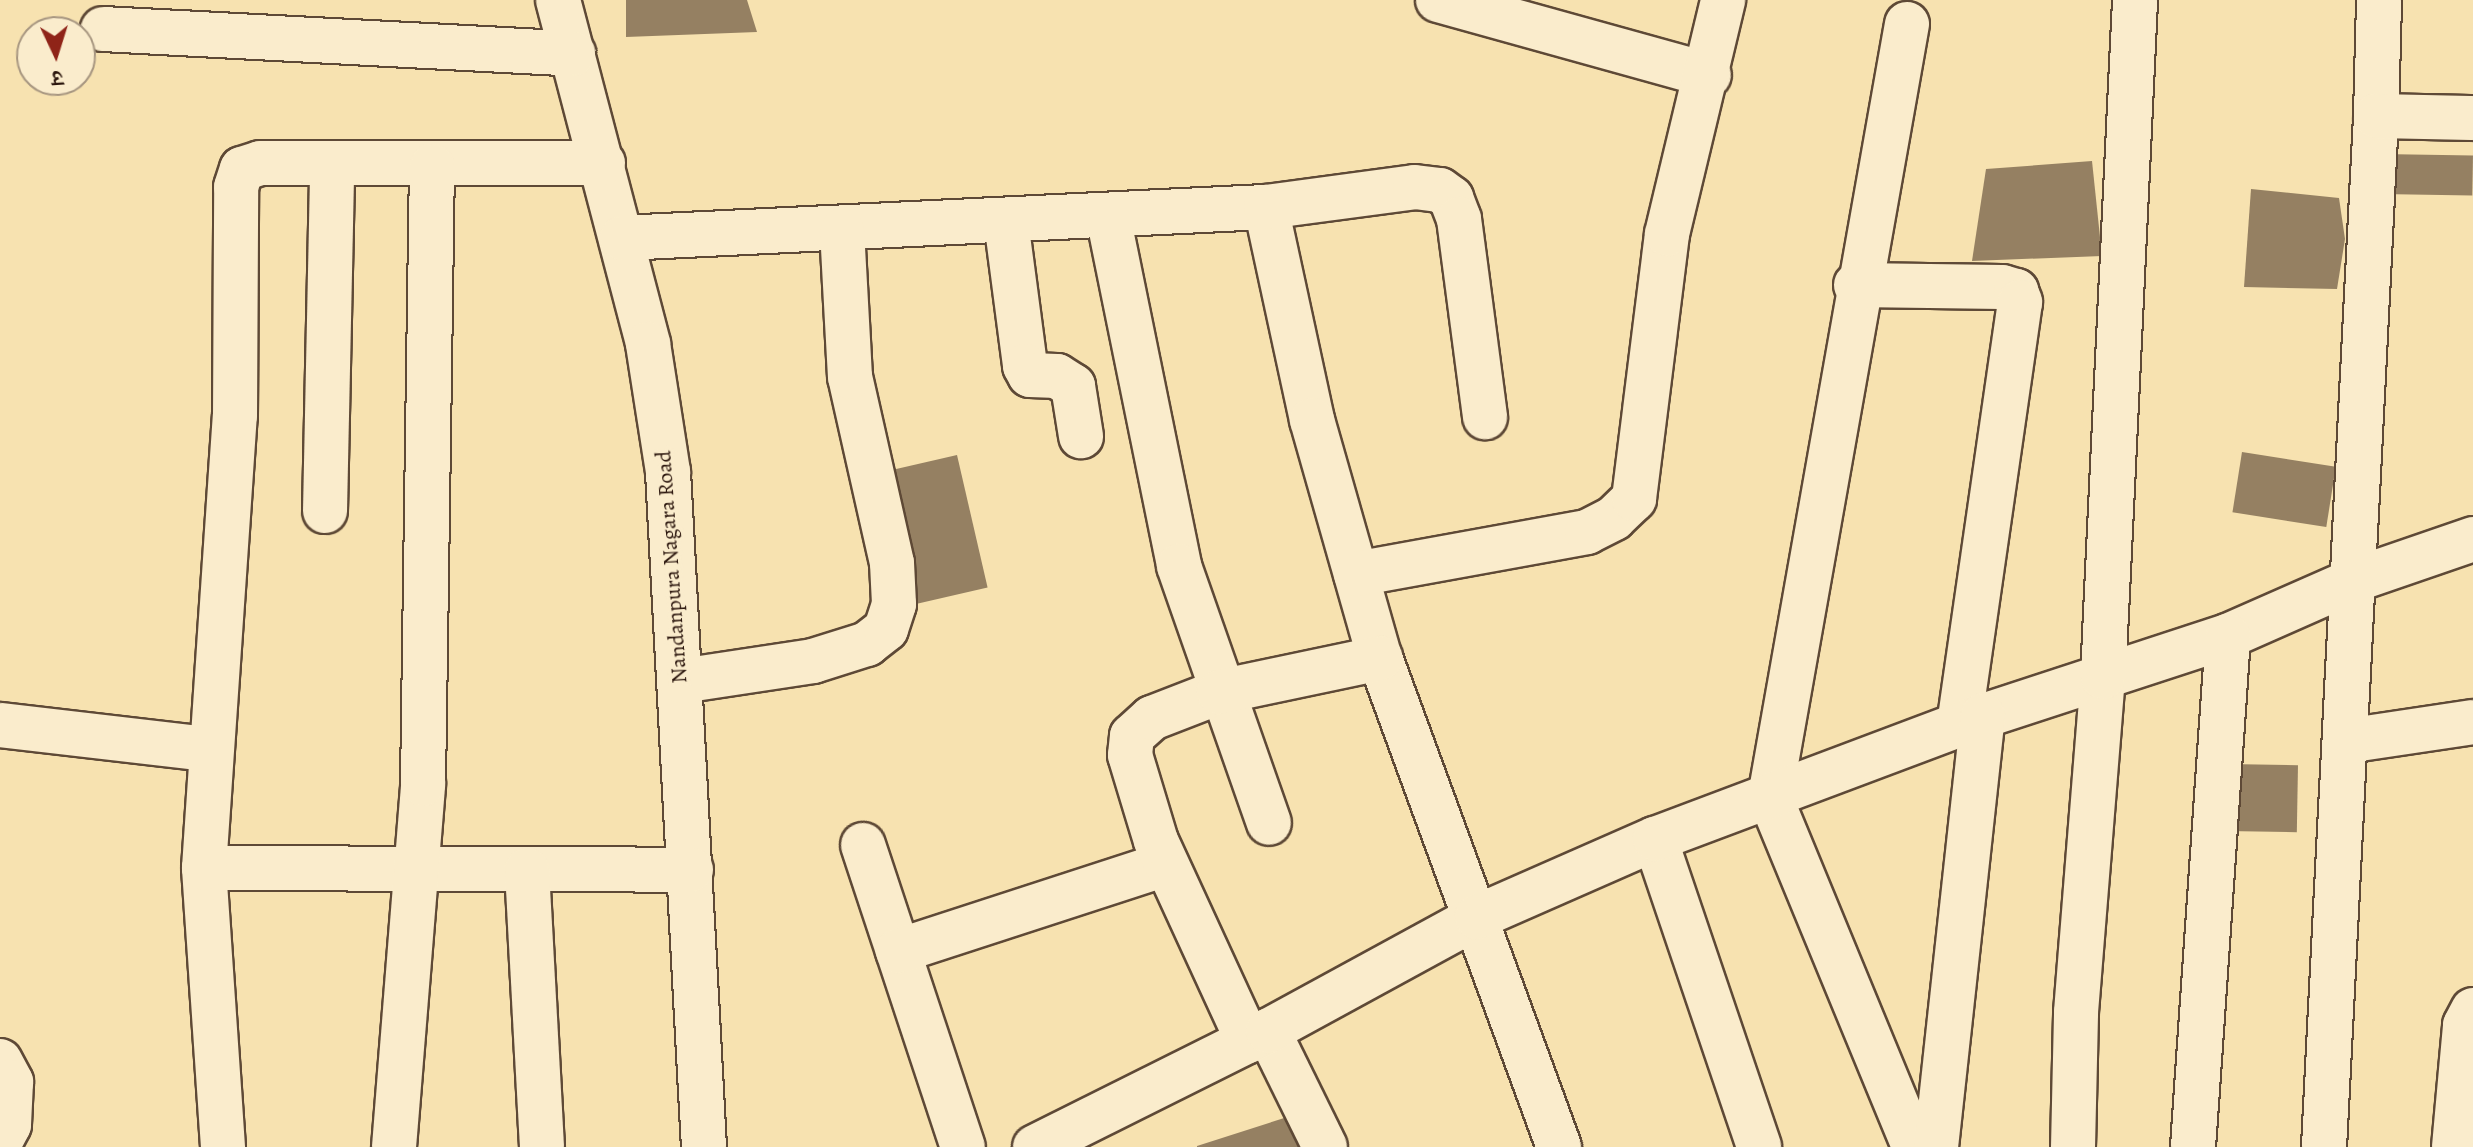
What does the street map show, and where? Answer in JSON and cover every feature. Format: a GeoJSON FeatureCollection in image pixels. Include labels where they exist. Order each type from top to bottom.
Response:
{"type":"FeatureCollection","features":[{"type":"Feature","properties":{"kind":"street","name":"Nandanpura Nagara Road"},"geometry":{"type":"LineString","coordinates":[[558,0],[648,344],[668,472],[704,1147]]}},
{"type":"Feature","properties":{"kind":"street"},"geometry":{"type":"LineString","coordinates":[[1438,0],[1709,75]]}},
{"type":"Feature","properties":{"kind":"street"},"geometry":{"type":"LineString","coordinates":[[1356,574],[1587,532],[1614,518],[1634,499],[1667,234],[1709,75],[1723,0]]}},
{"type":"Feature","properties":{"kind":"street"},"geometry":{"type":"LineString","coordinates":[[2073,1147],[2076,1012],[2103,677],[2135,0]]}},
{"type":"Feature","properties":{"kind":"street"},"geometry":{"type":"LineString","coordinates":[[2324,1147],[2357,579],[2379,0]]}},
{"type":"Feature","properties":{"kind":"street"},"geometry":{"type":"LineString","coordinates":[[1907,24],[1856,285],[1770,797],[1914,1147]]}},
{"type":"Feature","properties":{"kind":"street"},"geometry":{"type":"LineString","coordinates":[[103,29],[573,54]]}},
{"type":"Feature","properties":{"kind":"street"},"geometry":{"type":"LineString","coordinates":[[2376,116],[2473,118]]}},
{"type":"Feature","properties":{"kind":"street"},"geometry":{"type":"LineString","coordinates":[[223,1147],[204,868],[208,749],[235,416],[236,187],[242,169],[260,163],[432,166],[603,163]]}},
{"type":"Feature","properties":{"kind":"street"},"geometry":{"type":"LineString","coordinates":[[325,511],[332,165]]}},
{"type":"Feature","properties":{"kind":"street"},"geometry":{"type":"LineString","coordinates":[[394,1147],[418,870],[432,166]]}},
{"type":"Feature","properties":{"kind":"street"},"geometry":{"type":"LineString","coordinates":[[622,238],[842,231],[1266,207],[1415,187],[1440,190],[1451,198],[1485,417]]}},
{"type":"Feature","properties":{"kind":"street"},"geometry":{"type":"LineString","coordinates":[[1266,207],[1312,420],[1380,658],[1559,1147]]}},
{"type":"Feature","properties":{"kind":"street"},"geometry":{"type":"LineString","coordinates":[[1108,216],[1179,566],[1219,692],[1269,823]]}},
{"type":"Feature","properties":{"kind":"street"},"geometry":{"type":"LineString","coordinates":[[1006,221],[1025,366],[1030,375],[1057,376],[1073,386],[1081,436]]}},
{"type":"Feature","properties":{"kind":"street"},"geometry":{"type":"LineString","coordinates":[[681,681],[813,661],[867,644],[886,629],[894,604],[892,563],[850,377],[842,231]]}},
{"type":"Feature","properties":{"kind":"street"},"geometry":{"type":"LineString","coordinates":[[1856,285],[2002,287],[2016,291],[2020,302],[1971,720],[1936,1147]]}},
{"type":"Feature","properties":{"kind":"street"},"geometry":{"type":"LineString","coordinates":[[1035,1147],[1258,1036],[1477,917],[1655,839],[1971,720],[2228,636],[2357,579],[2473,539]]}},
{"type":"Feature","properties":{"kind":"street"},"geometry":{"type":"LineString","coordinates":[[2193,1147],[2228,636]]}},
{"type":"Feature","properties":{"kind":"street"},"geometry":{"type":"LineString","coordinates":[[1325,1147],[1258,1036],[1165,864],[1130,743],[1136,729],[1152,718],[1219,692],[1380,658]]}},
{"type":"Feature","properties":{"kind":"street"},"geometry":{"type":"LineString","coordinates":[[2346,741],[2473,722]]}},
{"type":"Feature","properties":{"kind":"street"},"geometry":{"type":"LineString","coordinates":[[0,725],[208,749]]}},
{"type":"Feature","properties":{"kind":"street"},"geometry":{"type":"LineString","coordinates":[[1655,839],[1759,1147]]}},
{"type":"Feature","properties":{"kind":"street"},"geometry":{"type":"LineString","coordinates":[[863,845],[963,1147]]}},
{"type":"Feature","properties":{"kind":"street"},"geometry":{"type":"LineString","coordinates":[[898,951],[1165,864]]}},
{"type":"Feature","properties":{"kind":"street"},"geometry":{"type":"LineString","coordinates":[[204,868],[691,870]]}},
{"type":"Feature","properties":{"kind":"street"},"geometry":{"type":"LineString","coordinates":[[527,870],[542,1147]]}},
{"type":"Feature","properties":{"kind":"street"},"geometry":{"type":"LineString","coordinates":[[2454,1147],[2463,1037],[2473,1010]]}},
{"type":"Feature","properties":{"kind":"street"},"geometry":{"type":"LineString","coordinates":[[0,1061],[11,1082],[9,1125],[0,1142]]}},
{"type":"Feature","properties":{"kind":"building"},"geometry":{"type":"Polygon","coordinates":[[[626,0],[747,0],[757,32],[626,37],[626,0]]]}},
{"type":"Feature","properties":{"kind":"building"},"geometry":{"type":"Polygon","coordinates":[[[2381,154],[2473,156],[2472,196],[2380,194],[2381,154]]]}},
{"type":"Feature","properties":{"kind":"building"},"geometry":{"type":"Polygon","coordinates":[[[2092,161],[2102,256],[1972,261],[1986,169],[2092,161]]]}},
{"type":"Feature","properties":{"kind":"building"},"geometry":{"type":"Polygon","coordinates":[[[2251,189],[2339,198],[2345,239],[2337,289],[2244,287],[2251,189]]]}},
{"type":"Feature","properties":{"kind":"building"},"geometry":{"type":"Polygon","coordinates":[[[2242,452],[2336,467],[2326,527],[2232,512],[2242,452]]]}},
{"type":"Feature","properties":{"kind":"building"},"geometry":{"type":"Polygon","coordinates":[[[957,455],[988,588],[902,607],[871,475],[957,455]]]}},
{"type":"Feature","properties":{"kind":"building"},"geometry":{"type":"Polygon","coordinates":[[[2227,764],[2298,765],[2297,832],[2226,831],[2227,764]]]}},
{"type":"Feature","properties":{"kind":"building"},"geometry":{"type":"Polygon","coordinates":[[[1300,1113],[1311,1147],[1197,1147],[1197,1146],[1300,1113]]]}}]}
